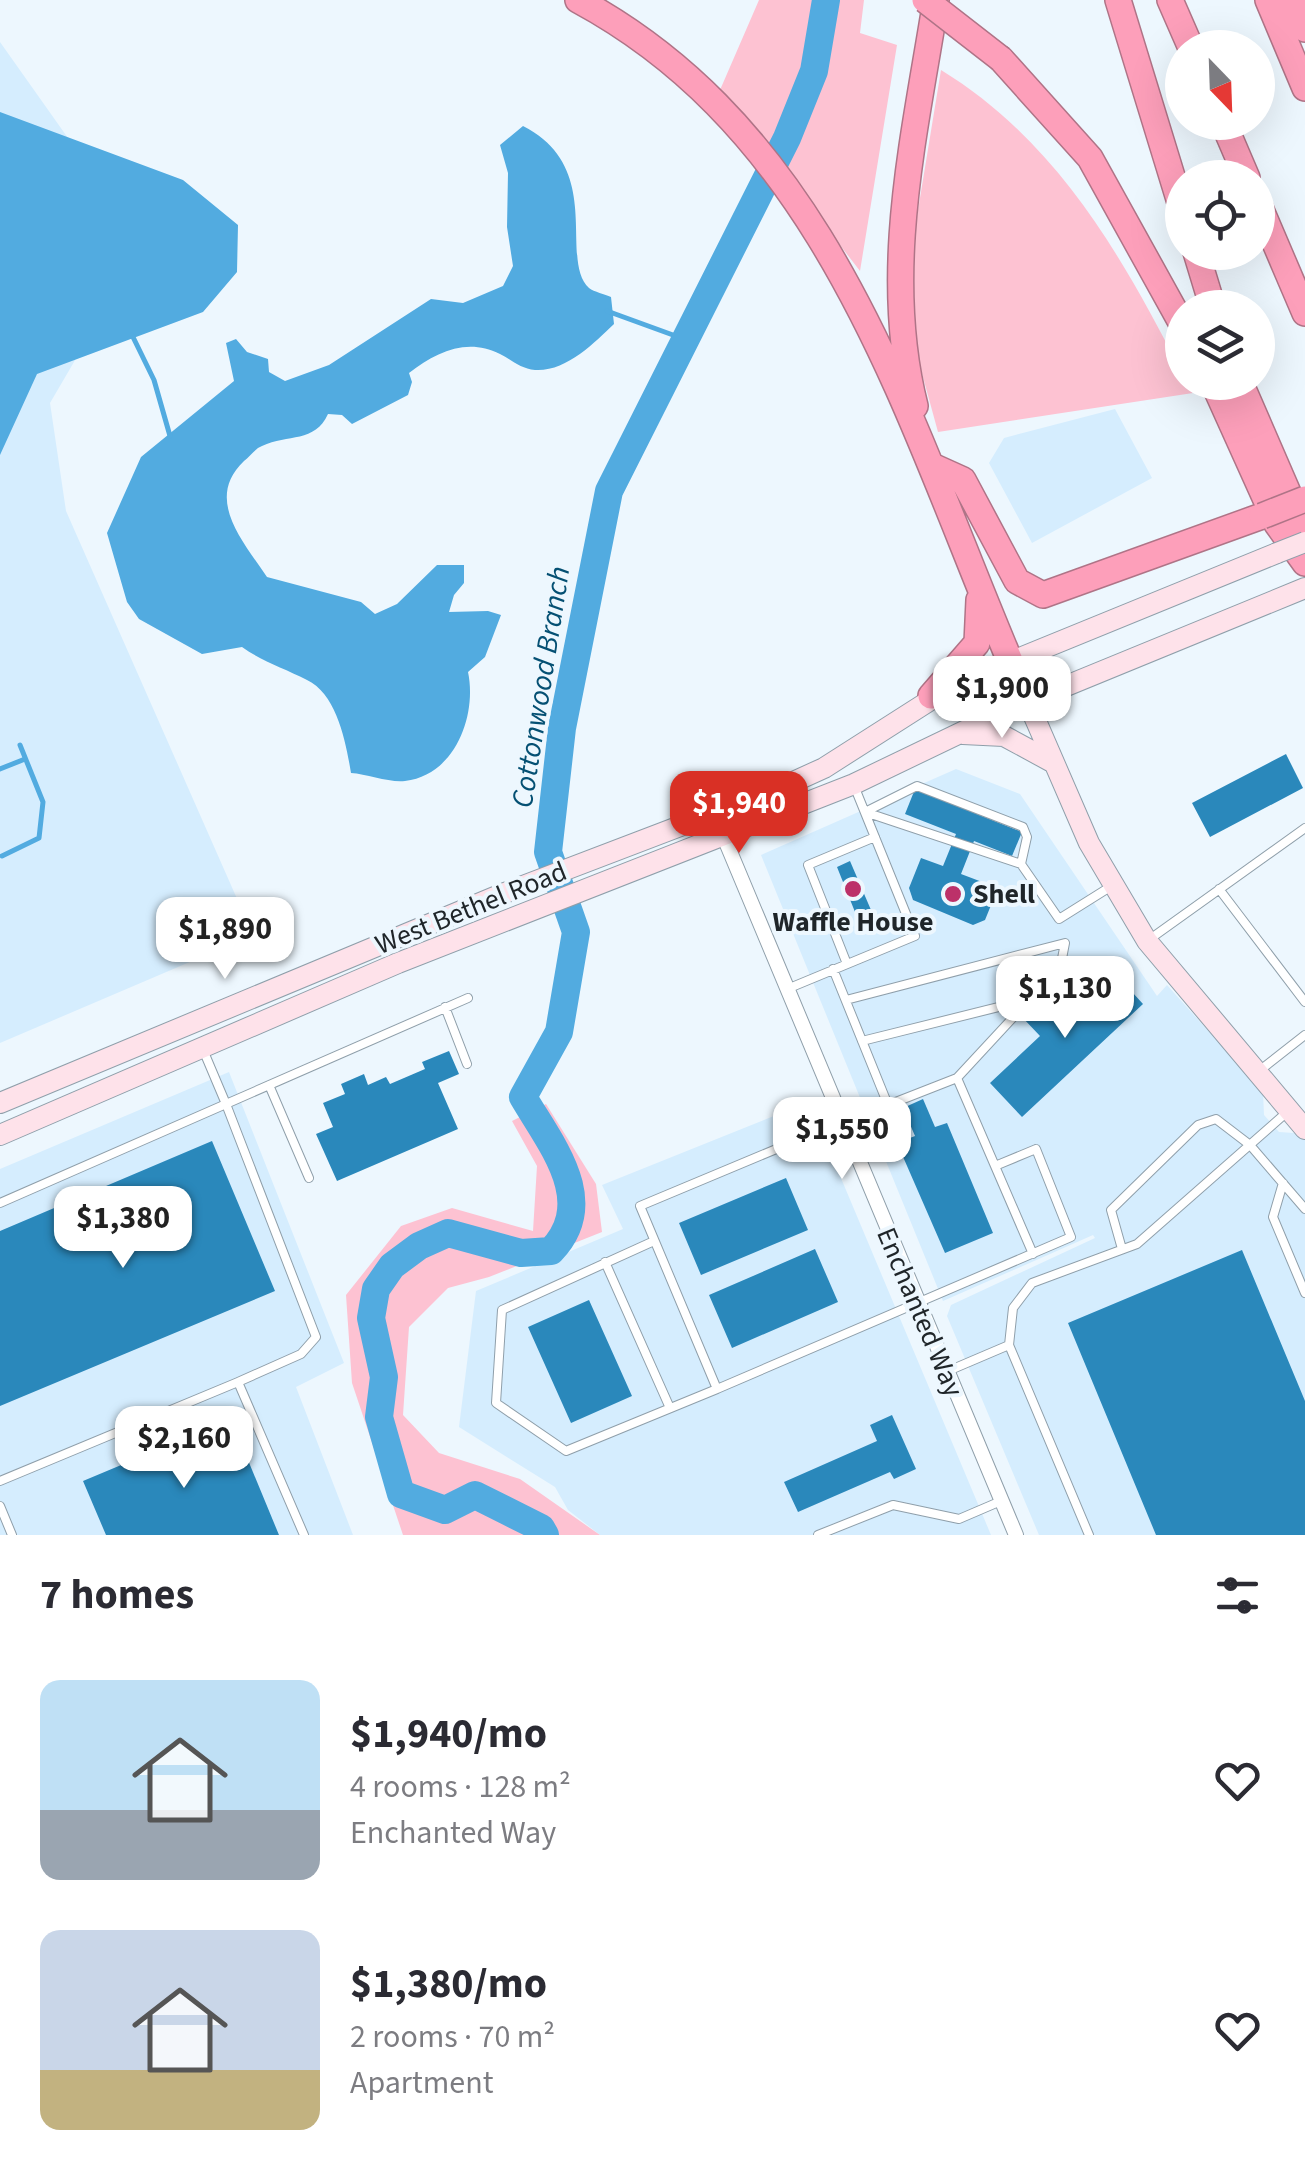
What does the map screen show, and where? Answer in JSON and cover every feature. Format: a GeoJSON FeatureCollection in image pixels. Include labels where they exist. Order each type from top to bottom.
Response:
{"type":"FeatureCollection","features":[{"type":"Feature","properties":{"kind":"highway"},"geometry":{"type":"LineString","coordinates":[[578,0],[637,37],[717,106],[811,219],[848,281],[930,460],[1010,662]]}},
{"type":"Feature","properties":{"kind":"highway"},"geometry":{"type":"LineString","coordinates":[[925,0],[1000,58],[1090,158],[1165,293]]}},
{"type":"Feature","properties":{"kind":"highway"},"geometry":{"type":"LineString","coordinates":[[936,0],[907,189],[899,302],[909,376],[930,460],[963,480],[1017,581],[1043,595],[1305,499]]}},
{"type":"Feature","properties":{"kind":"highway"},"geometry":{"type":"LineString","coordinates":[[1118,0],[1167,160]]}},
{"type":"Feature","properties":{"kind":"highway"},"geometry":{"type":"LineString","coordinates":[[1170,0],[1183,30]]}},
{"type":"Feature","properties":{"kind":"highway"},"geometry":{"type":"LineString","coordinates":[[1268,0],[1305,88]]}},
{"type":"Feature","properties":{"kind":"highway"},"geometry":{"type":"LineString","coordinates":[[1293,0],[1305,29]]}},
{"type":"Feature","properties":{"kind":"highway"},"geometry":{"type":"LineString","coordinates":[[1275,243],[1305,313]]}},
{"type":"Feature","properties":{"kind":"highway"},"geometry":{"type":"LineString","coordinates":[[1221,400],[1277,524],[1305,563]]}},
{"type":"Feature","properties":{"kind":"highway"},"geometry":{"type":"LineString","coordinates":[[1248,400],[1299,518],[1305,552]]}},
{"type":"Feature","properties":{"kind":"highway"},"geometry":{"type":"LineString","coordinates":[[931,696],[977,644],[979,586]]}},
{"type":"Feature","properties":{"kind":"main road","name":"West Bethel Road"},"geometry":{"type":"LineString","coordinates":[[0,1103],[502,894],[824,768],[931,696],[1305,542]]}},
{"type":"Feature","properties":{"kind":"main road","name":"West Bethel Road"},"geometry":{"type":"LineString","coordinates":[[0,1135],[512,918],[854,784],[1028,701],[1296,592]]}},
{"type":"Feature","properties":{"kind":"main road"},"geometry":{"type":"LineString","coordinates":[[1010,662],[1089,843],[1148,941],[1305,1129]]}},
{"type":"Feature","properties":{"kind":"main road"},"geometry":{"type":"LineString","coordinates":[[956,734],[1004,736],[1054,764]]}},
{"type":"Feature","properties":{"kind":"main road"},"geometry":{"type":"LineString","coordinates":[[192,1023],[202,1048]]}},
{"type":"Feature","properties":{"kind":"street","name":"Enchanted Way"},"geometry":{"type":"LineString","coordinates":[[713,811],[916,1305],[1016,1535]]}},
{"type":"Feature","properties":{"kind":"lane"},"geometry":{"type":"LineString","coordinates":[[787,989],[915,936],[854,784]]}},
{"type":"Feature","properties":{"kind":"lane"},"geometry":{"type":"LineString","coordinates":[[866,812],[917,786],[937,791],[1024,827],[1027,837],[1021,864]]}},
{"type":"Feature","properties":{"kind":"lane"},"geometry":{"type":"LineString","coordinates":[[833,969],[888,1104],[957,1078],[1059,974],[1065,943],[1058,919],[1021,864],[866,812]]}},
{"type":"Feature","properties":{"kind":"lane"},"geometry":{"type":"LineString","coordinates":[[1148,941],[1305,828]]}},
{"type":"Feature","properties":{"kind":"lane"},"geometry":{"type":"LineString","coordinates":[[847,964],[808,865],[876,836]]}},
{"type":"Feature","properties":{"kind":"lane"},"geometry":{"type":"LineString","coordinates":[[1058,919],[1114,884]]}},
{"type":"Feature","properties":{"kind":"lane"},"geometry":{"type":"LineString","coordinates":[[1219,889],[1305,1002]]}},
{"type":"Feature","properties":{"kind":"lane"},"geometry":{"type":"LineString","coordinates":[[846,1000],[1065,943]]}},
{"type":"Feature","properties":{"kind":"lane"},"geometry":{"type":"LineString","coordinates":[[0,1202],[468,998]]}},
{"type":"Feature","properties":{"kind":"lane"},"geometry":{"type":"LineString","coordinates":[[862,1041],[1036,998]]}},
{"type":"Feature","properties":{"kind":"lane"},"geometry":{"type":"LineString","coordinates":[[445,1007],[467,1064]]}},
{"type":"Feature","properties":{"kind":"lane"},"geometry":{"type":"LineString","coordinates":[[1258,1070],[1305,1035]]}},
{"type":"Feature","properties":{"kind":"lane"},"geometry":{"type":"LineString","coordinates":[[0,1481],[301,1354],[316,1337],[202,1048]]}},
{"type":"Feature","properties":{"kind":"lane"},"geometry":{"type":"LineString","coordinates":[[957,1078],[1033,1254]]}},
{"type":"Feature","properties":{"kind":"lane"},"geometry":{"type":"LineString","coordinates":[[269,1085],[309,1178]]}},
{"type":"Feature","properties":{"kind":"lane"},"geometry":{"type":"LineString","coordinates":[[1089,1535],[1010,1345],[1013,1308],[1032,1283],[1137,1244],[1290,1110]]}},
{"type":"Feature","properties":{"kind":"lane"},"geometry":{"type":"LineString","coordinates":[[1122,1250],[1111,1210],[1198,1125],[1216,1119],[1250,1146],[1305,1209]]}},
{"type":"Feature","properties":{"kind":"lane"},"geometry":{"type":"LineString","coordinates":[[716,1389],[640,1206],[841,1122]]}},
{"type":"Feature","properties":{"kind":"lane"},"geometry":{"type":"LineString","coordinates":[[654,1240],[502,1310],[496,1403],[566,1451],[1071,1237],[1036,1149],[995,1166]]}},
{"type":"Feature","properties":{"kind":"lane"},"geometry":{"type":"LineString","coordinates":[[1283,1184],[1273,1217],[1305,1293]]}},
{"type":"Feature","properties":{"kind":"lane"},"geometry":{"type":"LineString","coordinates":[[605,1262],[670,1408]]}},
{"type":"Feature","properties":{"kind":"lane"},"geometry":{"type":"LineString","coordinates":[[946,1372],[1010,1345]]}},
{"type":"Feature","properties":{"kind":"lane"},"geometry":{"type":"LineString","coordinates":[[238,1382],[304,1535]]}},
{"type":"Feature","properties":{"kind":"lane"},"geometry":{"type":"LineString","coordinates":[[818,1535],[893,1504],[959,1519],[1001,1501]]}},
{"type":"Feature","properties":{"kind":"lane"},"geometry":{"type":"LineString","coordinates":[[0,1506],[12,1535]]}},
{"type":"Feature","properties":{"kind":"shaded area"},"geometry":{"type":"Polygon","coordinates":[[[759,0],[864,0],[860,33],[897,45],[860,271],[720,90],[759,0]]]}},
{"type":"Feature","properties":{"kind":"shaded area"},"geometry":{"type":"Polygon","coordinates":[[[0,42],[143,244],[50,403],[66,511],[253,935],[0,1043],[0,42]]]}},
{"type":"Feature","properties":{"kind":"shaded area"},"geometry":{"type":"Polygon","coordinates":[[[941,70],[1019,131],[1083,204],[1165,342],[1165,397],[938,432],[909,326],[908,271],[941,70]]]}},
{"type":"Feature","properties":{"kind":"shaded area"},"geometry":{"type":"Polygon","coordinates":[[[1115,409],[1152,478],[1032,543],[989,463],[1004,438],[1115,409]]]}},
{"type":"Feature","properties":{"kind":"shaded area"},"geometry":{"type":"Polygon","coordinates":[[[956,769],[1020,794],[1157,996],[1167,985],[1263,1092],[1264,1115],[1279,1132],[1294,1133],[1305,1140],[1305,1535],[1039,1535],[947,1316],[951,1305],[1095,1238],[1093,1235],[943,1301],[761,855],[956,769]]]}},
{"type":"Feature","properties":{"kind":"shaded area"},"geometry":{"type":"Polygon","coordinates":[[[229,1072],[344,1363],[296,1387],[353,1535],[0,1535],[0,1169],[229,1072]]]}},
{"type":"Feature","properties":{"kind":"shaded area"},"geometry":{"type":"Polygon","coordinates":[[[809,1102],[991,1535],[600,1535],[568,1510],[555,1487],[459,1427],[476,1291],[623,1229],[602,1185],[809,1102]]]}},
{"type":"Feature","properties":{"kind":"shaded area"},"geometry":{"type":"Polygon","coordinates":[[[546,1104],[596,1184],[602,1232],[489,1277],[448,1288],[409,1327],[403,1415],[439,1453],[520,1479],[600,1535],[403,1535],[352,1383],[346,1295],[401,1226],[452,1208],[533,1231],[537,1166],[512,1121],[546,1104]]]}},
{"type":"Feature","properties":{"kind":"water"},"geometry":{"type":"Polygon","coordinates":[[[0,112],[183,180],[238,225],[237,272],[203,312],[37,374],[0,455],[0,112]]]}},
{"type":"Feature","properties":{"kind":"water"},"geometry":{"type":"Polygon","coordinates":[[[523,126],[548,144],[564,165],[576,212],[581,274],[589,288],[611,297],[614,324],[579,355],[546,369],[525,368],[500,354],[476,347],[441,353],[409,373],[412,382],[408,395],[352,424],[342,415],[328,414],[308,434],[260,447],[233,475],[227,490],[232,520],[267,577],[361,602],[375,614],[397,604],[437,565],[464,565],[464,583],[454,595],[449,612],[488,611],[501,615],[485,657],[468,672],[469,706],[450,755],[423,776],[405,781],[351,773],[338,720],[317,687],[242,647],[202,654],[139,619],[127,602],[107,533],[141,457],[234,381],[226,343],[236,339],[247,352],[268,359],[269,372],[285,381],[329,365],[431,299],[463,303],[503,286],[513,266],[507,227],[508,173],[500,145],[523,126]]]}},
{"type":"Feature","properties":{"kind":"building"},"geometry":{"type":"Polygon","coordinates":[[[1286,754],[1303,788],[1210,837],[1192,803],[1286,754]]]}},
{"type":"Feature","properties":{"kind":"building"},"geometry":{"type":"Polygon","coordinates":[[[915,789],[1022,832],[1012,856],[974,841],[961,874],[998,888],[985,920],[973,925],[913,900],[909,888],[921,858],[943,866],[956,834],[905,814],[915,789]]]}},
{"type":"Feature","properties":{"kind":"building","name":"Waffle House"},"geometry":{"type":"Polygon","coordinates":[[[850,861],[871,910],[866,912],[871,923],[861,927],[837,867],[850,861]]]}},
{"type":"Feature","properties":{"kind":"building"},"geometry":{"type":"Polygon","coordinates":[[[1111,969],[1143,1004],[1022,1117],[990,1083],[1040,1036],[1022,1017],[1038,1002],[1056,1021],[1111,969]]]}},
{"type":"Feature","properties":{"kind":"building"},"geometry":{"type":"Polygon","coordinates":[[[449,1051],[459,1074],[438,1083],[458,1129],[337,1181],[316,1134],[333,1127],[323,1103],[345,1094],[341,1084],[364,1074],[368,1085],[386,1077],[390,1084],[425,1069],[422,1062],[449,1051]]]}},
{"type":"Feature","properties":{"kind":"building"},"geometry":{"type":"Polygon","coordinates":[[[923,1099],[935,1127],[947,1123],[993,1233],[945,1253],[897,1143],[915,1136],[903,1108],[923,1099]]]}},
{"type":"Feature","properties":{"kind":"building"},"geometry":{"type":"Polygon","coordinates":[[[212,1141],[275,1291],[0,1406],[0,1231],[212,1141]]]}},
{"type":"Feature","properties":{"kind":"building"},"geometry":{"type":"Polygon","coordinates":[[[786,1178],[808,1230],[701,1275],[679,1223],[786,1178]]]}},
{"type":"Feature","properties":{"kind":"building"},"geometry":{"type":"Polygon","coordinates":[[[815,1249],[838,1302],[732,1348],[709,1295],[815,1249]]]}},
{"type":"Feature","properties":{"kind":"building"},"geometry":{"type":"Polygon","coordinates":[[[1242,1250],[1305,1401],[1305,1535],[1156,1535],[1068,1323],[1242,1250]]]}},
{"type":"Feature","properties":{"kind":"building"},"geometry":{"type":"Polygon","coordinates":[[[589,1300],[632,1396],[571,1423],[528,1327],[589,1300]]]}},
{"type":"Feature","properties":{"kind":"building"},"geometry":{"type":"Polygon","coordinates":[[[892,1415],[916,1469],[894,1479],[890,1472],[798,1512],[784,1482],[877,1441],[870,1425],[892,1415]]]}},
{"type":"Feature","properties":{"kind":"building"},"geometry":{"type":"Polygon","coordinates":[[[231,1419],[279,1535],[106,1535],[83,1481],[231,1419]]]}},
{"type":"Feature","properties":{"kind":"waterway","name":"Cottonwood Branch"},"geometry":{"type":"LineString","coordinates":[[545,1535],[541,1528],[475,1495],[445,1510],[401,1494],[379,1417],[384,1377],[371,1318],[376,1289],[392,1266],[419,1246],[448,1233],[521,1253],[551,1251],[565,1232],[571,1213],[566,1173],[523,1097],[559,1032],[576,932],[548,852],[562,728],[609,491],[787,138],[814,71],[826,0]]}},
{"type":"Feature","properties":{"kind":"waterway"},"geometry":{"type":"LineString","coordinates":[[607,311],[684,339]]}},
{"type":"Feature","properties":{"kind":"waterway"},"geometry":{"type":"LineString","coordinates":[[132,335],[154,380],[170,436]]}},
{"type":"Feature","properties":{"kind":"waterway"},"geometry":{"type":"LineString","coordinates":[[2,856],[39,838],[43,802],[20,745]]}},
{"type":"Feature","properties":{"kind":"waterway"},"geometry":{"type":"LineString","coordinates":[[0,769],[25,759]]}},
{"type":"Feature","properties":{"kind":"place","name":"Waffle House"},"geometry":{"type":"Point","coordinates":[853,889]}},
{"type":"Feature","properties":{"kind":"place","name":"Shell"},"geometry":{"type":"Point","coordinates":[953,894]}}]}
